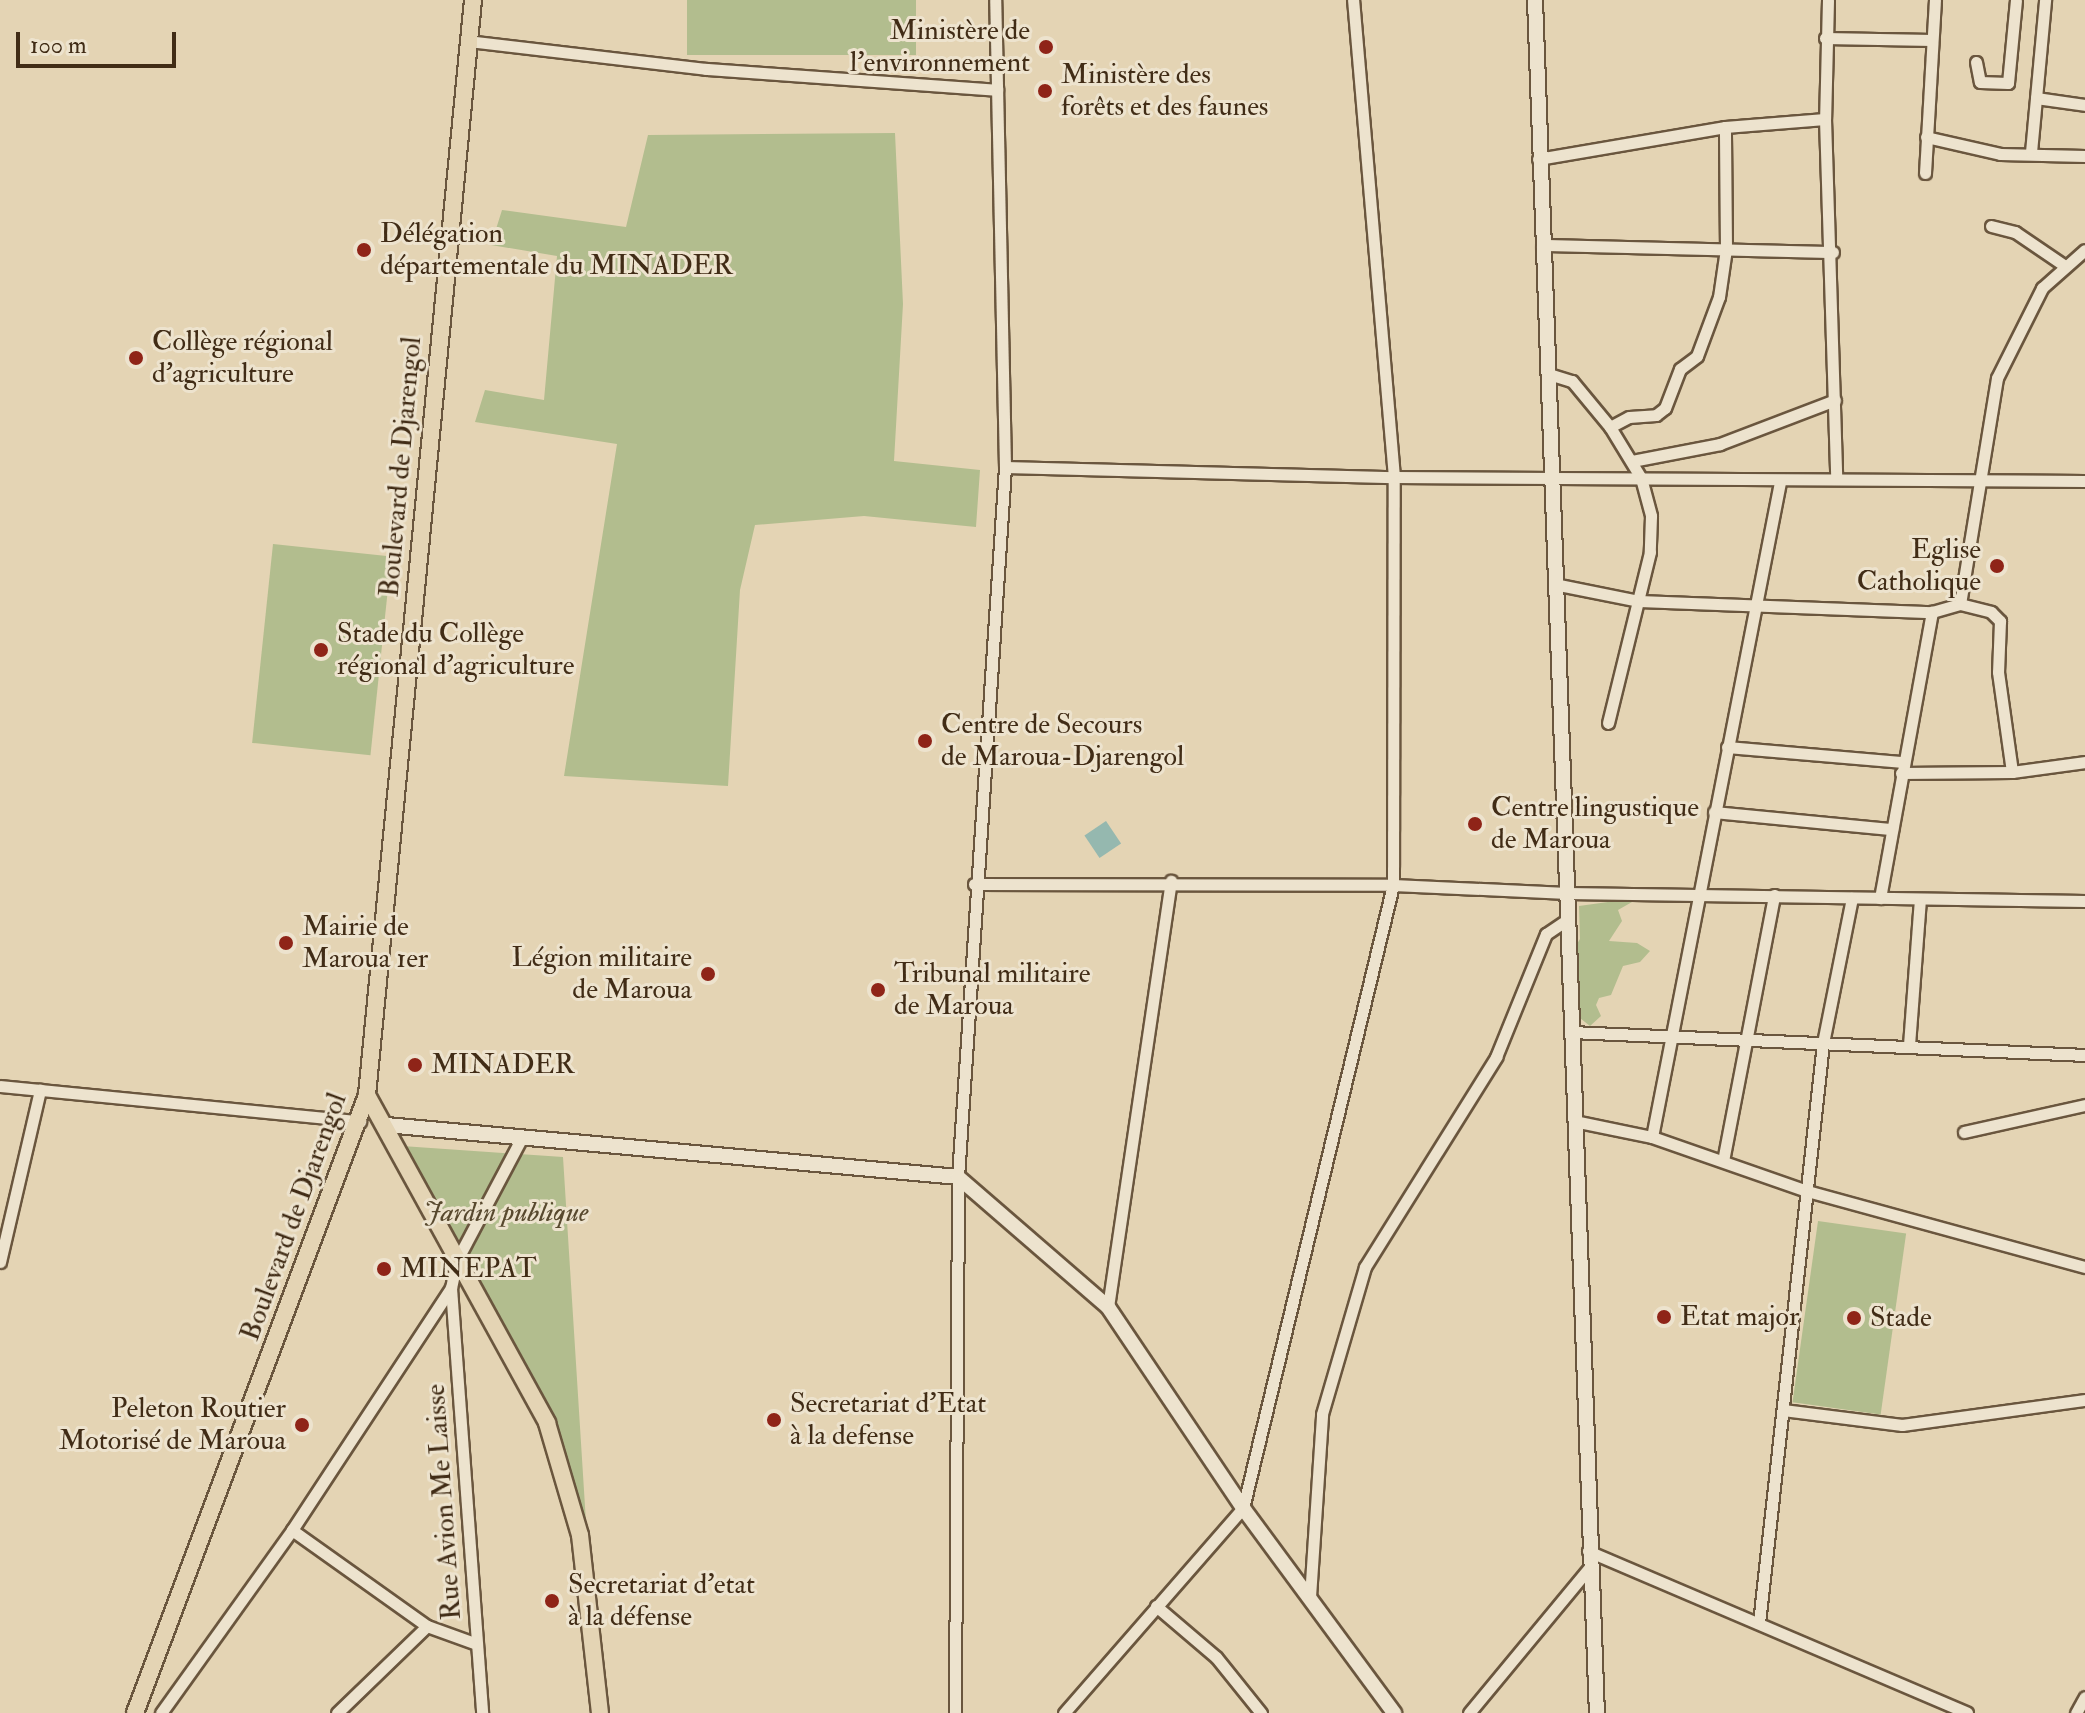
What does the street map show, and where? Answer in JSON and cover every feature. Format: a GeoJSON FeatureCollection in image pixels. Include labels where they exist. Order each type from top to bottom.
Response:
{"type":"FeatureCollection","features":[{"type":"Feature","properties":{"kind":"main road","name":"Boulevard de Djarengol"},"geometry":{"type":"LineString","coordinates":[[135,1713],[360,1121],[367,1095],[473,0]]}},
{"type":"Feature","properties":{"kind":"main road"},"geometry":{"type":"LineString","coordinates":[[367,1095],[547,1423],[567,1477],[580,1535],[600,1713]]}},
{"type":"Feature","properties":{"kind":"street"},"geometry":{"type":"LineString","coordinates":[[955,1713],[958,1177],[974,884],[1005,467],[995,0]]}},
{"type":"Feature","properties":{"kind":"street"},"geometry":{"type":"LineString","coordinates":[[1064,1713],[1243,1508],[1393,885],[1394,477],[1353,0]]}},
{"type":"Feature","properties":{"kind":"street"},"geometry":{"type":"LineString","coordinates":[[1535,0],[1538,159],[1552,375],[1588,1551],[1597,1713]]}},
{"type":"Feature","properties":{"kind":"street"},"geometry":{"type":"LineString","coordinates":[[1828,0],[1825,119],[1833,252],[1836,479]]}},
{"type":"Feature","properties":{"kind":"street"},"geometry":{"type":"LineString","coordinates":[[1925,173],[1935,0]]}},
{"type":"Feature","properties":{"kind":"street"},"geometry":{"type":"LineString","coordinates":[[1976,62],[1980,82],[2008,83],[2016,0]]}},
{"type":"Feature","properties":{"kind":"street"},"geometry":{"type":"LineString","coordinates":[[2031,152],[2045,0]]}},
{"type":"Feature","properties":{"kind":"street"},"geometry":{"type":"LineString","coordinates":[[1825,38],[1932,40]]}},
{"type":"Feature","properties":{"kind":"street"},"geometry":{"type":"LineString","coordinates":[[468,41],[706,69],[997,90]]}},
{"type":"Feature","properties":{"kind":"street"},"geometry":{"type":"LineString","coordinates":[[2036,98],[2085,105]]}},
{"type":"Feature","properties":{"kind":"street"},"geometry":{"type":"LineString","coordinates":[[1538,159],[1725,127],[1825,119]]}},
{"type":"Feature","properties":{"kind":"street"},"geometry":{"type":"LineString","coordinates":[[1610,427],[1629,417],[1656,415],[1665,408],[1677,373],[1697,356],[1719,297],[1726,249],[1725,127]]}},
{"type":"Feature","properties":{"kind":"street"},"geometry":{"type":"LineString","coordinates":[[1926,137],[2000,154],[2031,152],[2085,156]]}},
{"type":"Feature","properties":{"kind":"street"},"geometry":{"type":"LineString","coordinates":[[1991,226],[2015,232],[2065,266]]}},
{"type":"Feature","properties":{"kind":"street"},"geometry":{"type":"LineString","coordinates":[[1542,245],[1833,252]]}},
{"type":"Feature","properties":{"kind":"street"},"geometry":{"type":"LineString","coordinates":[[1960,604],[1983,481],[1997,378],[2042,288],[2085,250]]}},
{"type":"Feature","properties":{"kind":"street"},"geometry":{"type":"LineString","coordinates":[[1552,375],[1572,381],[1610,427],[1641,478],[1651,516],[1639,601],[1608,723]]}},
{"type":"Feature","properties":{"kind":"street"},"geometry":{"type":"LineString","coordinates":[[1632,461],[1720,444],[1835,400]]}},
{"type":"Feature","properties":{"kind":"street"},"geometry":{"type":"LineString","coordinates":[[1005,467],[1394,477],[1554,476],[1780,482],[1836,479],[2085,481]]}},
{"type":"Feature","properties":{"kind":"street"},"geometry":{"type":"LineString","coordinates":[[1652,1137],[1780,482]]}},
{"type":"Feature","properties":{"kind":"street"},"geometry":{"type":"LineString","coordinates":[[1559,585],[1639,601],[1932,612],[1960,604],[1991,612],[2000,621],[1998,672],[2012,772]]}},
{"type":"Feature","properties":{"kind":"street"},"geometry":{"type":"LineString","coordinates":[[1880,898],[1932,612]]}},
{"type":"Feature","properties":{"kind":"street"},"geometry":{"type":"LineString","coordinates":[[1727,747],[1902,768],[2012,772],[2085,762]]}},
{"type":"Feature","properties":{"kind":"street"},"geometry":{"type":"LineString","coordinates":[[1714,812],[1892,829]]}},
{"type":"Feature","properties":{"kind":"street"},"geometry":{"type":"LineString","coordinates":[[974,884],[1171,881],[1393,885],[1567,893],[2085,901]]}},
{"type":"Feature","properties":{"kind":"street"},"geometry":{"type":"LineString","coordinates":[[1108,1307],[1171,881]]}},
{"type":"Feature","properties":{"kind":"street"},"geometry":{"type":"LineString","coordinates":[[1723,1161],[1774,895]]}},
{"type":"Feature","properties":{"kind":"street"},"geometry":{"type":"LineString","coordinates":[[1759,1623],[1823,1043],[1852,898]]}},
{"type":"Feature","properties":{"kind":"street"},"geometry":{"type":"LineString","coordinates":[[1909,1045],[1920,900]]}},
{"type":"Feature","properties":{"kind":"street"},"geometry":{"type":"LineString","coordinates":[[1310,1597],[1322,1414],[1365,1267],[1496,1057],[1546,934],[1567,920]]}},
{"type":"Feature","properties":{"kind":"street"},"geometry":{"type":"LineString","coordinates":[[1571,1032],[2085,1055]]}},
{"type":"Feature","properties":{"kind":"street"},"geometry":{"type":"LineString","coordinates":[[0,1086],[360,1121]]}},
{"type":"Feature","properties":{"kind":"street"},"geometry":{"type":"LineString","coordinates":[[0,1262],[40,1090]]}},
{"type":"Feature","properties":{"kind":"street"},"geometry":{"type":"LineString","coordinates":[[1964,1132],[2085,1105]]}},
{"type":"Feature","properties":{"kind":"street"},"geometry":{"type":"LineString","coordinates":[[1574,1121],[1652,1137],[1807,1191],[2085,1267]]}},
{"type":"Feature","properties":{"kind":"street"},"geometry":{"type":"LineString","coordinates":[[386,1125],[958,1177],[1108,1307],[1243,1508],[1394,1713]]}},
{"type":"Feature","properties":{"kind":"street"},"geometry":{"type":"LineString","coordinates":[[161,1713],[292,1530],[451,1288],[457,1260],[522,1137]]}},
{"type":"Feature","properties":{"kind":"street","name":"Rue Avion Me Laisse"},"geometry":{"type":"LineString","coordinates":[[451,1288],[482,1713]]}},
{"type":"Feature","properties":{"kind":"street"},"geometry":{"type":"LineString","coordinates":[[1783,1410],[1902,1425],[2085,1400]]}},
{"type":"Feature","properties":{"kind":"street"},"geometry":{"type":"LineString","coordinates":[[292,1530],[427,1626],[477,1644]]}},
{"type":"Feature","properties":{"kind":"street"},"geometry":{"type":"LineString","coordinates":[[1588,1551],[1967,1713]]}},
{"type":"Feature","properties":{"kind":"street"},"geometry":{"type":"LineString","coordinates":[[1469,1713],[1589,1568]]}},
{"type":"Feature","properties":{"kind":"street"},"geometry":{"type":"LineString","coordinates":[[1156,1606],[1216,1657],[1261,1713]]}},
{"type":"Feature","properties":{"kind":"street"},"geometry":{"type":"LineString","coordinates":[[337,1713],[427,1626]]}},
{"type":"Feature","properties":{"kind":"street"},"geometry":{"type":"LineString","coordinates":[[2076,1713],[2085,1697]]}},
{"type":"Feature","properties":{"kind":"green space"},"geometry":{"type":"Polygon","coordinates":[[[687,0],[916,0],[916,55],[687,55],[687,0]]]}},
{"type":"Feature","properties":{"kind":"green space"},"geometry":{"type":"Polygon","coordinates":[[[895,133],[903,304],[894,461],[980,470],[976,527],[864,516],[755,525],[740,590],[728,786],[564,776],[617,444],[475,422],[485,390],[544,400],[557,256],[491,245],[502,210],[626,227],[648,135],[895,133]]]}},
{"type":"Feature","properties":{"kind":"green space","name":"Stade du Collège régional d'agriculture"},"geometry":{"type":"Polygon","coordinates":[[[273,544],[391,556],[370,755],[252,743],[273,544]]]}},
{"type":"Feature","properties":{"kind":"green space"},"geometry":{"type":"Polygon","coordinates":[[[1624,893],[1632,902],[1618,910],[1622,921],[1609,941],[1637,943],[1650,951],[1640,962],[1623,966],[1611,995],[1599,998],[1596,1005],[1601,1016],[1590,1026],[1570,1010],[1569,957],[1580,939],[1579,906],[1615,901],[1624,893]]]}},
{"type":"Feature","properties":{"kind":"green space","name":"Jardin publique"},"geometry":{"type":"Polygon","coordinates":[[[402,1146],[563,1157],[587,1538],[553,1419],[402,1146]]]}},
{"type":"Feature","properties":{"kind":"green space","name":"Stade"},"geometry":{"type":"Polygon","coordinates":[[[1818,1221],[1906,1233],[1881,1415],[1793,1402],[1818,1221]]]}},
{"type":"Feature","properties":{"kind":"water"},"geometry":{"type":"Polygon","coordinates":[[[1106,821],[1121,843],[1100,858],[1084,836],[1106,821]]]}},
{"type":"Feature","properties":{"kind":"place","name":"Ministère de l'environnement"},"geometry":{"type":"Point","coordinates":[1046,47]}},
{"type":"Feature","properties":{"kind":"place","name":"Ministère des forêts et des faunes"},"geometry":{"type":"Point","coordinates":[1045,91]}},
{"type":"Feature","properties":{"kind":"place","name":"Délégation départementale du MINADER"},"geometry":{"type":"Point","coordinates":[364,250]}},
{"type":"Feature","properties":{"kind":"place","name":"Collège régional d'agriculture"},"geometry":{"type":"Point","coordinates":[136,358]}},
{"type":"Feature","properties":{"kind":"place","name":"Eglise Catholique"},"geometry":{"type":"Point","coordinates":[1997,566]}},
{"type":"Feature","properties":{"kind":"place","name":"Stade du Collège régional d'agriculture"},"geometry":{"type":"Point","coordinates":[321,650]}},
{"type":"Feature","properties":{"kind":"place","name":"Centre de Secours de Maroua-Djarengol"},"geometry":{"type":"Point","coordinates":[925,741]}},
{"type":"Feature","properties":{"kind":"place","name":"Centre lingustique de Maroua"},"geometry":{"type":"Point","coordinates":[1475,824]}},
{"type":"Feature","properties":{"kind":"place","name":"Mairie de Maroua 1er"},"geometry":{"type":"Point","coordinates":[286,943]}},
{"type":"Feature","properties":{"kind":"place","name":"Légion militaire de Maroua"},"geometry":{"type":"Point","coordinates":[708,974]}},
{"type":"Feature","properties":{"kind":"place","name":"Tribunal militaire de Maroua"},"geometry":{"type":"Point","coordinates":[878,990]}},
{"type":"Feature","properties":{"kind":"place","name":"MINADER"},"geometry":{"type":"Point","coordinates":[415,1065]}},
{"type":"Feature","properties":{"kind":"place","name":"MINEPAT"},"geometry":{"type":"Point","coordinates":[384,1269]}},
{"type":"Feature","properties":{"kind":"place","name":"Etat major"},"geometry":{"type":"Point","coordinates":[1664,1317]}},
{"type":"Feature","properties":{"kind":"place","name":"Stade"},"geometry":{"type":"Point","coordinates":[1854,1318]}},
{"type":"Feature","properties":{"kind":"place","name":"Secretariat d'Etat à la defense"},"geometry":{"type":"Point","coordinates":[774,1420]}},
{"type":"Feature","properties":{"kind":"place","name":"Peleton Routier Motorisé de Maroua"},"geometry":{"type":"Point","coordinates":[302,1425]}},
{"type":"Feature","properties":{"kind":"place","name":"Secretariat d'etat à la défense"},"geometry":{"type":"Point","coordinates":[552,1601]}}]}
